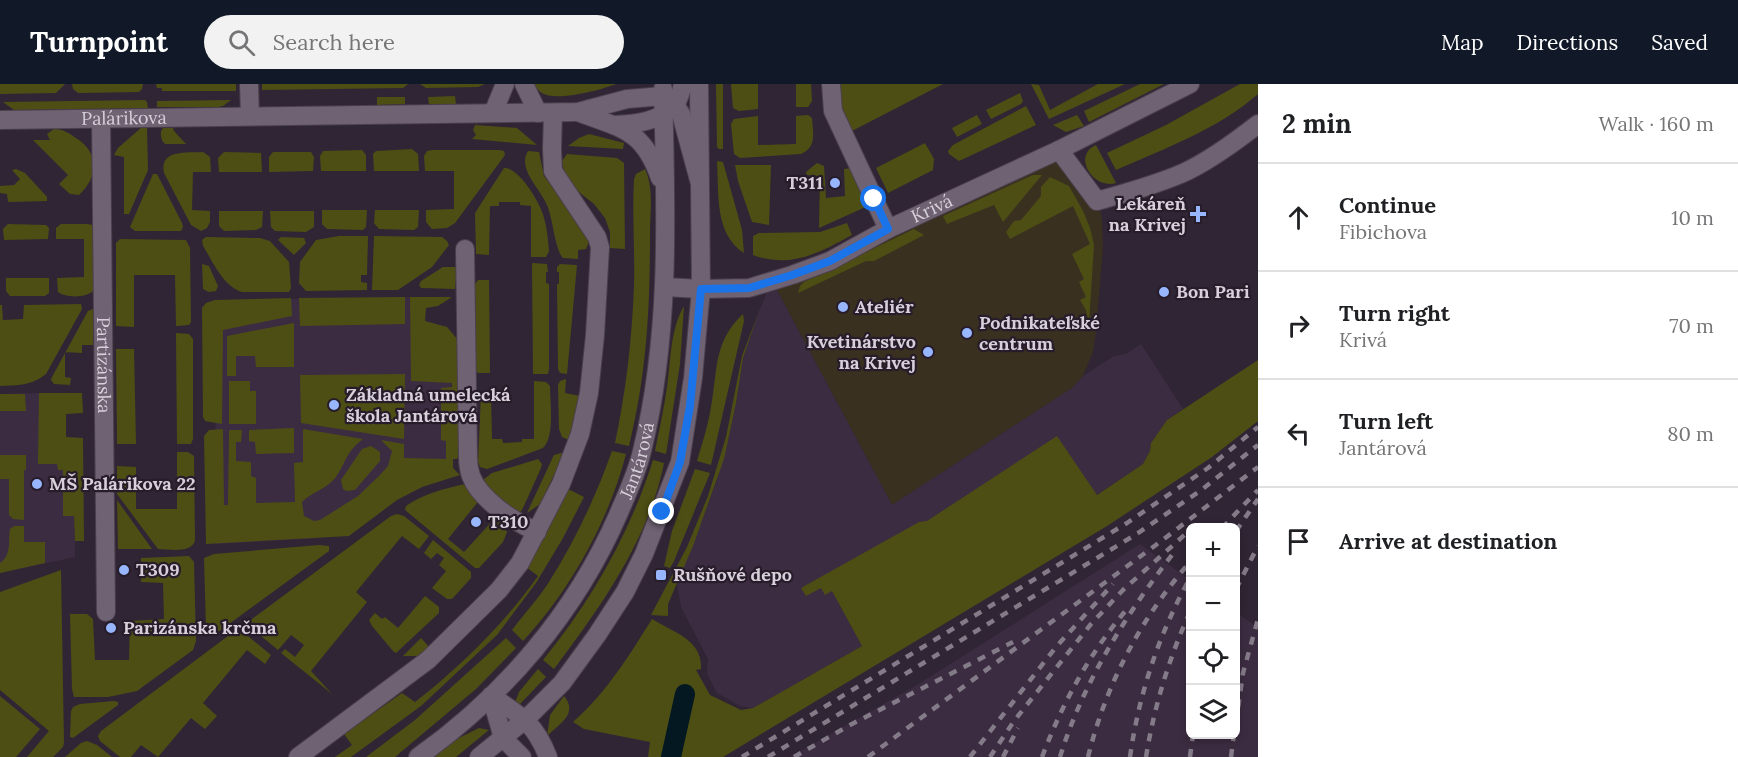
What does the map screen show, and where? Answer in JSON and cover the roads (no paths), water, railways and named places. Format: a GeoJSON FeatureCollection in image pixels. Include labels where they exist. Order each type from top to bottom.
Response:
{"type":"FeatureCollection","features":[{"type":"Feature","properties":{"kind":"street"},"geometry":{"type":"LineString","coordinates":[[249,84],[250,116]]}},
{"type":"Feature","properties":{"kind":"street"},"geometry":{"type":"LineString","coordinates":[[493,113],[505,84]]}},
{"type":"Feature","properties":{"kind":"street"},"geometry":{"type":"LineString","coordinates":[[298,757],[435,654],[510,577],[537,532],[573,456],[589,393],[600,258],[597,237],[553,171],[546,113],[524,84]]}},
{"type":"Feature","properties":{"kind":"street"},"geometry":{"type":"LineString","coordinates":[[578,112],[630,84]]}},
{"type":"Feature","properties":{"kind":"street"},"geometry":{"type":"LineString","coordinates":[[612,126],[641,123],[683,84]]}},
{"type":"Feature","properties":{"kind":"street"},"geometry":{"type":"LineString","coordinates":[[479,757],[526,719],[562,684],[597,635],[625,592],[644,554],[680,462],[690,406],[701,289],[699,84]]}},
{"type":"Feature","properties":{"kind":"street"},"geometry":{"type":"LineString","coordinates":[[831,84],[833,111],[888,229]]}},
{"type":"Feature","properties":{"kind":"street","name":"Krivá"},"geometry":{"type":"LineString","coordinates":[[665,287],[749,288],[830,261],[888,229],[1059,150],[1190,84]]}},
{"type":"Feature","properties":{"kind":"street"},"geometry":{"type":"LineString","coordinates":[[578,112],[627,99],[666,100]]}},
{"type":"Feature","properties":{"kind":"street"},"geometry":{"type":"LineString","coordinates":[[666,100],[685,126],[700,184]]}},
{"type":"Feature","properties":{"kind":"street","name":"Jantárová"},"geometry":{"type":"LineString","coordinates":[[418,757],[464,721],[532,655],[567,609],[595,564],[626,497],[642,453],[660,351],[665,287],[666,100]]}},
{"type":"Feature","properties":{"kind":"street"},"geometry":{"type":"LineString","coordinates":[[578,112],[628,132],[645,145],[665,190]]}},
{"type":"Feature","properties":{"kind":"street","name":"Palárikova"},"geometry":{"type":"LineString","coordinates":[[0,120],[578,112]]}},
{"type":"Feature","properties":{"kind":"street","name":"Partizánska"},"geometry":{"type":"LineString","coordinates":[[101,119],[105,612]]}},
{"type":"Feature","properties":{"kind":"street"},"geometry":{"type":"LineString","coordinates":[[1059,150],[1097,201],[1148,186],[1184,172],[1216,154],[1258,124]]}},
{"type":"Feature","properties":{"kind":"street"},"geometry":{"type":"LineString","coordinates":[[465,249],[468,457],[471,478],[493,504],[518,523],[537,532]]}},
{"type":"Feature","properties":{"kind":"street"},"geometry":{"type":"LineString","coordinates":[[491,696],[526,719],[543,744],[548,757]]}},
{"type":"Feature","properties":{"kind":"street"},"geometry":{"type":"LineString","coordinates":[[491,696],[503,738],[522,757]]}},
{"type":"Feature","properties":{"kind":"waterway"},"geometry":{"type":"LineString","coordinates":[[671,757],[685,694]]}},
{"type":"Feature","properties":{"kind":"railway"},"geometry":{"type":"LineString","coordinates":[[742,757],[1127,523],[1208,468],[1258,427]]}},
{"type":"Feature","properties":{"kind":"railway"},"geometry":{"type":"LineString","coordinates":[[768,757],[1135,535],[1200,491],[1258,445]]}},
{"type":"Feature","properties":{"kind":"railway"},"geometry":{"type":"LineString","coordinates":[[868,757],[1258,467]]}},
{"type":"Feature","properties":{"kind":"railway"},"geometry":{"type":"LineString","coordinates":[[1227,523],[1258,490]]}},
{"type":"Feature","properties":{"kind":"railway"},"geometry":{"type":"LineString","coordinates":[[1240,525],[1258,499]]}},
{"type":"Feature","properties":{"kind":"railway"},"geometry":{"type":"LineString","coordinates":[[990,757],[1014,721],[1091,624],[1123,590],[1186,534]]}},
{"type":"Feature","properties":{"kind":"railway"},"geometry":{"type":"LineString","coordinates":[[1240,581],[1258,546]]}},
{"type":"Feature","properties":{"kind":"railway"},"geometry":{"type":"LineString","coordinates":[[1060,757],[1081,702],[1108,649],[1140,599],[1175,551]]}},
{"type":"Feature","properties":{"kind":"railway"},"geometry":{"type":"LineString","coordinates":[[1088,757],[1105,704],[1127,653],[1156,606],[1186,567]]}},
{"type":"Feature","properties":{"kind":"railway"},"geometry":{"type":"LineString","coordinates":[[970,757],[1056,647],[1113,584]]}},
{"type":"Feature","properties":{"kind":"railway"},"geometry":{"type":"LineString","coordinates":[[1130,757],[1139,710],[1152,665],[1186,586]]}},
{"type":"Feature","properties":{"kind":"railway"},"geometry":{"type":"LineString","coordinates":[[1042,757],[1078,679],[1101,643],[1127,609]]}},
{"type":"Feature","properties":{"kind":"railway"},"geometry":{"type":"LineString","coordinates":[[1240,694],[1243,673],[1258,619]]}},
{"type":"Feature","properties":{"kind":"railway"},"geometry":{"type":"LineString","coordinates":[[1146,757],[1163,683],[1186,621]]}},
{"type":"Feature","properties":{"kind":"railway"},"geometry":{"type":"LineString","coordinates":[[794,757],[850,725],[1013,642]]}},
{"type":"Feature","properties":{"kind":"railway"},"geometry":{"type":"LineString","coordinates":[[1003,757],[1018,728]]}},
{"type":"Feature","properties":{"kind":"railway"},"geometry":{"type":"LineString","coordinates":[[1190,757],[1192,739]]}},
{"type":"Feature","properties":{"kind":"railway"},"geometry":{"type":"LineString","coordinates":[[1231,757],[1233,739]]}},
{"type":"Feature","properties":{"kind":"place","name":"T311"},"geometry":{"type":"Point","coordinates":[835,183]}},
{"type":"Feature","properties":{"kind":"place","name":"Lekáreň na Krivej"},"geometry":{"type":"Point","coordinates":[1198,214]}},
{"type":"Feature","properties":{"kind":"place","name":"Bon Pari"},"geometry":{"type":"Point","coordinates":[1164,292]}},
{"type":"Feature","properties":{"kind":"place","name":"Ateliér"},"geometry":{"type":"Point","coordinates":[843,307]}},
{"type":"Feature","properties":{"kind":"place","name":"Podnikateľské centrum"},"geometry":{"type":"Point","coordinates":[967,333]}},
{"type":"Feature","properties":{"kind":"place","name":"Kvetinárstvo na Krivej"},"geometry":{"type":"Point","coordinates":[928,352]}},
{"type":"Feature","properties":{"kind":"place","name":"Základná umelecká škola Jantárová"},"geometry":{"type":"Point","coordinates":[334,405]}},
{"type":"Feature","properties":{"kind":"place","name":"MŠ Palárikova 22"},"geometry":{"type":"Point","coordinates":[37,484]}},
{"type":"Feature","properties":{"kind":"place","name":"T310"},"geometry":{"type":"Point","coordinates":[476,522]}},
{"type":"Feature","properties":{"kind":"place","name":"T309"},"geometry":{"type":"Point","coordinates":[124,570]}},
{"type":"Feature","properties":{"kind":"place","name":"Rušňové depo"},"geometry":{"type":"Point","coordinates":[661,575]}},
{"type":"Feature","properties":{"kind":"place","name":"Parizánska krčma"},"geometry":{"type":"Point","coordinates":[111,628]}}]}
